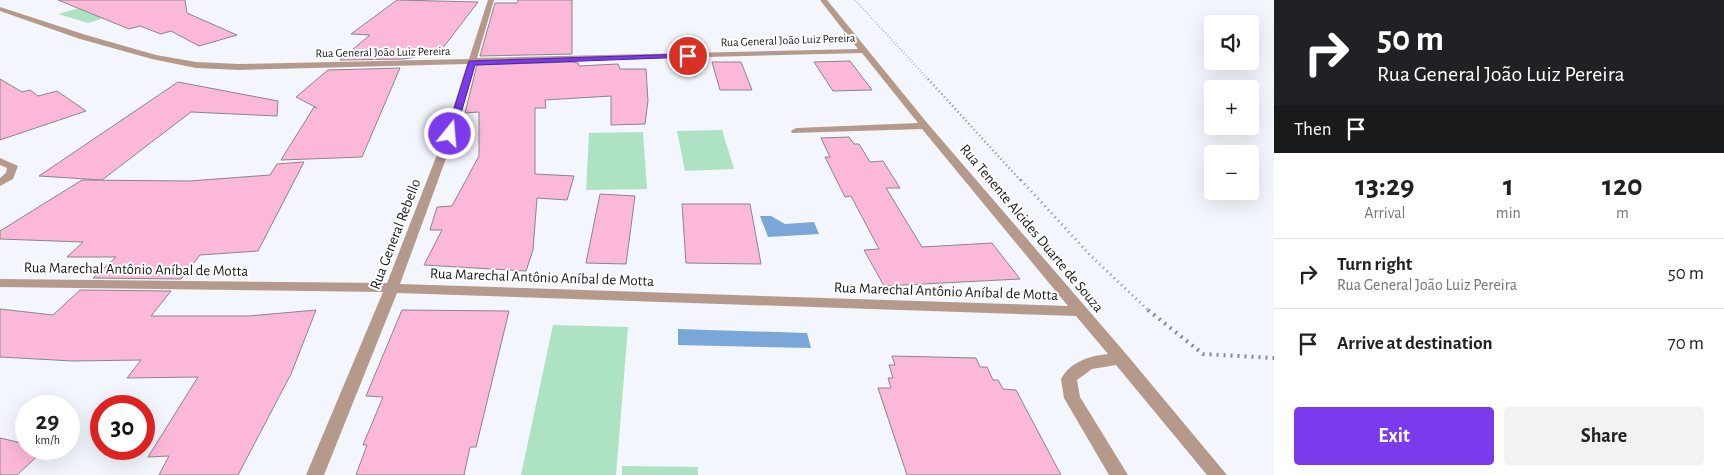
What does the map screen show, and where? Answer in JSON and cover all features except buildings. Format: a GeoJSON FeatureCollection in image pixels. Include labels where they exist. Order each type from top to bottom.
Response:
{"type":"FeatureCollection","features":[{"type":"Feature","properties":{"kind":"street","name":"Rua General Rebello"},"geometry":{"type":"LineString","coordinates":[[315,475],[392,288],[450,134],[491,0]]}},
{"type":"Feature","properties":{"kind":"street","name":"Rua Tenente Alcides Duarte de Souza"},"geometry":{"type":"LineString","coordinates":[[823,0],[925,126],[1218,475]]}},
{"type":"Feature","properties":{"kind":"street","name":"Rua General João Luiz Pereira"},"geometry":{"type":"LineString","coordinates":[[0,9],[101,42],[155,57],[196,65],[276,67],[864,50]]}},
{"type":"Feature","properties":{"kind":"street"},"geometry":{"type":"LineString","coordinates":[[0,16],[10,13]]}},
{"type":"Feature","properties":{"kind":"street"},"geometry":{"type":"LineString","coordinates":[[796,131],[925,126]]}},
{"type":"Feature","properties":{"kind":"street"},"geometry":{"type":"LineString","coordinates":[[0,161],[13,166],[13,171],[8,178],[0,183]]}},
{"type":"Feature","properties":{"kind":"street","name":"Rua Marechal Antônio Aníbal de Motta"},"geometry":{"type":"LineString","coordinates":[[0,283],[392,288],[1082,311]]}},
{"type":"Feature","properties":{"kind":"street"},"geometry":{"type":"LineString","coordinates":[[1119,475],[1072,398],[1069,379],[1080,366],[1103,360],[1122,359]]}},
{"type":"Feature","properties":{"kind":"path"},"geometry":{"type":"LineString","coordinates":[[855,0],[1091,256],[1148,310],[1203,354],[1274,358]]}},
{"type":"Feature","properties":{"kind":"green space"},"geometry":{"type":"Polygon","coordinates":[[[90,5],[121,13],[88,23],[58,14],[90,5]]]}},
{"type":"Feature","properties":{"kind":"green space"},"geometry":{"type":"Polygon","coordinates":[[[722,130],[734,169],[685,171],[677,131],[722,130]]]}},
{"type":"Feature","properties":{"kind":"green space"},"geometry":{"type":"Polygon","coordinates":[[[643,132],[647,189],[586,190],[589,133],[643,132]]]}},
{"type":"Feature","properties":{"kind":"green space"},"geometry":{"type":"Polygon","coordinates":[[[553,325],[628,327],[616,475],[521,475],[553,325]]]}},
{"type":"Feature","properties":{"kind":"green space"},"geometry":{"type":"Polygon","coordinates":[[[622,466],[698,467],[698,475],[622,475],[622,466]]]}},
{"type":"Feature","properties":{"kind":"water"},"geometry":{"type":"Polygon","coordinates":[[[760,216],[771,216],[785,224],[814,222],[819,234],[768,237],[760,216]]]}},
{"type":"Feature","properties":{"kind":"water"},"geometry":{"type":"Polygon","coordinates":[[[678,329],[807,333],[811,348],[678,345],[678,329]]]}},
{"type":"Feature","properties":{"kind":"route"},"geometry":{"type":"LineString","coordinates":[[450,134],[472,62],[688,56]]}}]}
